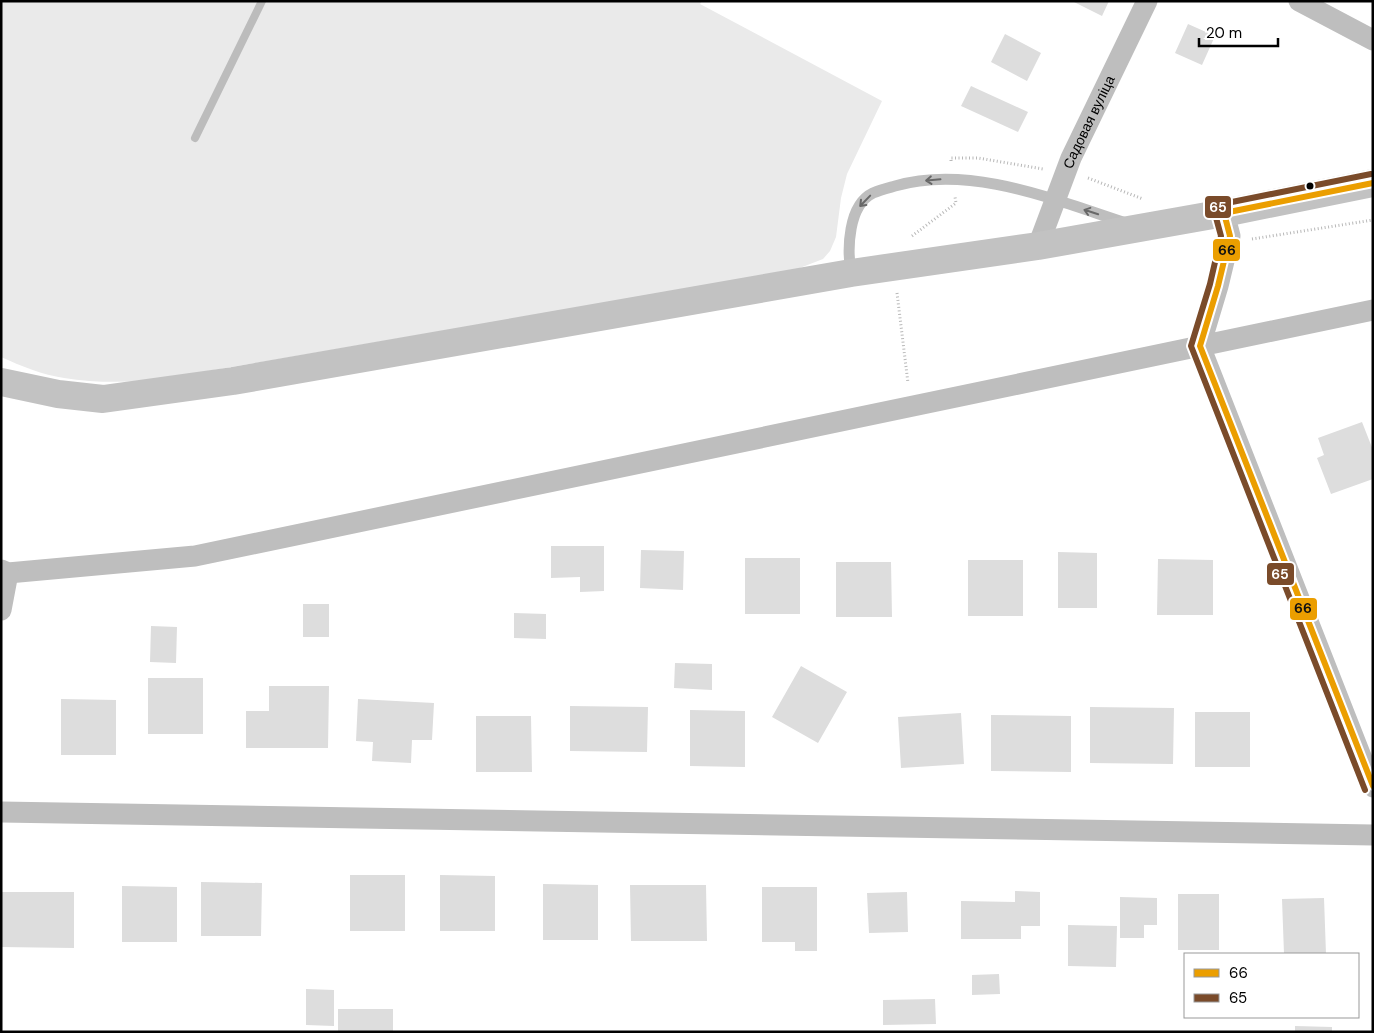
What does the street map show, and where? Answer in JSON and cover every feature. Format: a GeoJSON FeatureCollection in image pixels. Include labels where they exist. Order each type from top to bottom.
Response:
{"type":"FeatureCollection","features":[{"type":"Feature","properties":{"kind":"street","name":"Садовая вуліца"},"geometry":{"type":"LineString","coordinates":[[1038,246],[1072,158],[1147,1]]}},
{"type":"Feature","properties":{"kind":"street"},"geometry":{"type":"LineString","coordinates":[[1299,1],[1373,40]]}},
{"type":"Feature","properties":{"kind":"street"},"geometry":{"type":"LineString","coordinates":[[1,382],[58,394],[102,400],[242,379],[851,272],[1038,246],[1224,213],[1373,183]]}},
{"type":"Feature","properties":{"kind":"street"},"geometry":{"type":"LineString","coordinates":[[1224,213],[1230,236],[1218,286],[1200,346],[1373,787]]}},
{"type":"Feature","properties":{"kind":"street"},"geometry":{"type":"LineString","coordinates":[[1,610],[5,571],[195,556],[1373,310]]}},
{"type":"Feature","properties":{"kind":"street"},"geometry":{"type":"LineString","coordinates":[[1,812],[1373,835]]}},
{"type":"Feature","properties":{"kind":"lane"},"geometry":{"type":"LineString","coordinates":[[851,272],[848,255],[853,218],[861,203],[873,193],[908,182],[953,178],[1007,187],[1056,200],[1138,228]]}},
{"type":"Feature","properties":{"kind":"path"},"geometry":{"type":"LineString","coordinates":[[906,240],[956,203],[950,158],[978,158],[1084,176],[1144,199]]}},
{"type":"Feature","properties":{"kind":"path"},"geometry":{"type":"LineString","coordinates":[[1244,240],[1373,220]]}},
{"type":"Feature","properties":{"kind":"path"},"geometry":{"type":"LineString","coordinates":[[897,292],[911,406]]}},
{"type":"Feature","properties":{"kind":"shaded area"},"geometry":{"type":"Polygon","coordinates":[[[1,1],[702,1],[700,4],[882,101],[847,174],[841,198],[836,237],[830,251],[823,259],[792,271],[150,381],[107,382],[75,380],[56,377],[24,367],[1,357],[1,1]]]}},
{"type":"Feature","properties":{"kind":"building"},"geometry":{"type":"Polygon","coordinates":[[[1072,1],[1109,1],[1102,16],[1072,1]]]}},
{"type":"Feature","properties":{"kind":"building"},"geometry":{"type":"Polygon","coordinates":[[[1188,24],[1215,36],[1202,65],[1175,53],[1188,24]]]}},
{"type":"Feature","properties":{"kind":"building"},"geometry":{"type":"Polygon","coordinates":[[[1005,34],[1041,53],[1027,81],[991,62],[1005,34]]]}},
{"type":"Feature","properties":{"kind":"building"},"geometry":{"type":"Polygon","coordinates":[[[971,86],[1028,112],[1018,132],[961,106],[971,86]]]}},
{"type":"Feature","properties":{"kind":"building"},"geometry":{"type":"Polygon","coordinates":[[[1362,422],[1373,450],[1373,479],[1331,494],[1317,458],[1324,455],[1318,438],[1362,422]]]}},
{"type":"Feature","properties":{"kind":"building"},"geometry":{"type":"Polygon","coordinates":[[[551,546],[604,546],[604,591],[580,592],[580,577],[551,578],[551,546]]]}},
{"type":"Feature","properties":{"kind":"building"},"geometry":{"type":"Polygon","coordinates":[[[641,550],[684,551],[683,590],[640,588],[641,550]]]}},
{"type":"Feature","properties":{"kind":"building"},"geometry":{"type":"Polygon","coordinates":[[[1058,552],[1097,553],[1097,608],[1058,608],[1058,552]]]}},
{"type":"Feature","properties":{"kind":"building"},"geometry":{"type":"Polygon","coordinates":[[[745,558],[800,558],[800,614],[745,614],[745,558]]]}},
{"type":"Feature","properties":{"kind":"building"},"geometry":{"type":"Polygon","coordinates":[[[1158,559],[1213,560],[1213,615],[1157,615],[1158,559]]]}},
{"type":"Feature","properties":{"kind":"building"},"geometry":{"type":"Polygon","coordinates":[[[968,560],[1023,560],[1023,616],[968,616],[968,560]]]}},
{"type":"Feature","properties":{"kind":"building"},"geometry":{"type":"Polygon","coordinates":[[[836,562],[891,562],[892,617],[836,617],[836,562]]]}},
{"type":"Feature","properties":{"kind":"building"},"geometry":{"type":"Polygon","coordinates":[[[303,604],[329,604],[329,637],[303,637],[303,604]]]}},
{"type":"Feature","properties":{"kind":"building"},"geometry":{"type":"Polygon","coordinates":[[[514,613],[546,614],[546,639],[514,638],[514,613]]]}},
{"type":"Feature","properties":{"kind":"building"},"geometry":{"type":"Polygon","coordinates":[[[151,626],[177,627],[176,663],[150,662],[151,626]]]}},
{"type":"Feature","properties":{"kind":"building"},"geometry":{"type":"Polygon","coordinates":[[[675,663],[712,664],[712,690],[674,688],[675,663]]]}},
{"type":"Feature","properties":{"kind":"building"},"geometry":{"type":"Polygon","coordinates":[[[801,666],[847,692],[818,743],[772,717],[801,666]]]}},
{"type":"Feature","properties":{"kind":"building"},"geometry":{"type":"Polygon","coordinates":[[[148,678],[203,678],[203,734],[148,734],[148,678]]]}},
{"type":"Feature","properties":{"kind":"building"},"geometry":{"type":"Polygon","coordinates":[[[269,686],[329,686],[328,748],[246,748],[246,711],[269,711],[269,686]]]}},
{"type":"Feature","properties":{"kind":"building"},"geometry":{"type":"Polygon","coordinates":[[[61,699],[116,700],[116,755],[61,755],[61,699]]]}},
{"type":"Feature","properties":{"kind":"building"},"geometry":{"type":"Polygon","coordinates":[[[358,699],[434,703],[432,740],[412,740],[411,763],[372,761],[373,742],[356,741],[358,699]]]}},
{"type":"Feature","properties":{"kind":"building"},"geometry":{"type":"Polygon","coordinates":[[[570,706],[648,707],[647,752],[570,751],[570,706]]]}},
{"type":"Feature","properties":{"kind":"building"},"geometry":{"type":"Polygon","coordinates":[[[1090,707],[1174,708],[1173,764],[1090,763],[1090,707]]]}},
{"type":"Feature","properties":{"kind":"building"},"geometry":{"type":"Polygon","coordinates":[[[690,710],[745,711],[745,767],[690,766],[690,710]]]}},
{"type":"Feature","properties":{"kind":"building"},"geometry":{"type":"Polygon","coordinates":[[[1195,712],[1250,712],[1250,767],[1195,767],[1195,712]]]}},
{"type":"Feature","properties":{"kind":"building"},"geometry":{"type":"Polygon","coordinates":[[[961,713],[964,764],[901,768],[898,717],[961,713]]]}},
{"type":"Feature","properties":{"kind":"building"},"geometry":{"type":"Polygon","coordinates":[[[991,715],[1071,716],[1071,772],[991,771],[991,715]]]}},
{"type":"Feature","properties":{"kind":"building"},"geometry":{"type":"Polygon","coordinates":[[[476,716],[531,716],[532,772],[476,772],[476,716]]]}},
{"type":"Feature","properties":{"kind":"building"},"geometry":{"type":"Polygon","coordinates":[[[350,875],[405,875],[405,931],[350,931],[350,875]]]}},
{"type":"Feature","properties":{"kind":"building"},"geometry":{"type":"Polygon","coordinates":[[[440,875],[495,876],[495,931],[440,931],[440,875]]]}},
{"type":"Feature","properties":{"kind":"building"},"geometry":{"type":"Polygon","coordinates":[[[201,882],[262,883],[261,936],[201,936],[201,882]]]}},
{"type":"Feature","properties":{"kind":"building"},"geometry":{"type":"Polygon","coordinates":[[[543,884],[598,885],[598,940],[543,940],[543,884]]]}},
{"type":"Feature","properties":{"kind":"building"},"geometry":{"type":"Polygon","coordinates":[[[630,885],[706,885],[707,941],[631,941],[630,885]]]}},
{"type":"Feature","properties":{"kind":"building"},"geometry":{"type":"Polygon","coordinates":[[[122,886],[177,887],[177,942],[122,942],[122,886]]]}},
{"type":"Feature","properties":{"kind":"building"},"geometry":{"type":"Polygon","coordinates":[[[762,887],[817,887],[817,951],[795,951],[795,942],[762,942],[762,887]]]}},
{"type":"Feature","properties":{"kind":"building"},"geometry":{"type":"Polygon","coordinates":[[[1015,891],[1040,892],[1040,926],[1021,926],[1021,939],[961,939],[961,901],[1015,902],[1015,891]]]}},
{"type":"Feature","properties":{"kind":"building"},"geometry":{"type":"Polygon","coordinates":[[[1,892],[74,892],[74,948],[1,947],[1,892]]]}},
{"type":"Feature","properties":{"kind":"building"},"geometry":{"type":"Polygon","coordinates":[[[907,892],[908,932],[869,933],[867,893],[907,892]]]}},
{"type":"Feature","properties":{"kind":"building"},"geometry":{"type":"Polygon","coordinates":[[[1178,894],[1219,894],[1219,950],[1178,950],[1178,894]]]}},
{"type":"Feature","properties":{"kind":"building"},"geometry":{"type":"Polygon","coordinates":[[[1120,897],[1157,898],[1157,925],[1144,925],[1144,938],[1120,938],[1120,897]]]}},
{"type":"Feature","properties":{"kind":"building"},"geometry":{"type":"Polygon","coordinates":[[[1324,898],[1326,953],[1284,953],[1282,899],[1324,898]]]}},
{"type":"Feature","properties":{"kind":"building"},"geometry":{"type":"Polygon","coordinates":[[[1068,925],[1117,926],[1116,967],[1068,966],[1068,925]]]}},
{"type":"Feature","properties":{"kind":"building"},"geometry":{"type":"Polygon","coordinates":[[[999,974],[1000,994],[972,995],[972,975],[999,974]]]}},
{"type":"Feature","properties":{"kind":"building"},"geometry":{"type":"Polygon","coordinates":[[[306,989],[334,990],[334,1026],[306,1025],[306,989]]]}},
{"type":"Feature","properties":{"kind":"building"},"geometry":{"type":"Polygon","coordinates":[[[935,999],[936,1024],[883,1025],[883,1000],[935,999]]]}},
{"type":"Feature","properties":{"kind":"building"},"geometry":{"type":"Polygon","coordinates":[[[338,1009],[393,1009],[393,1032],[338,1032],[338,1009]]]}},
{"type":"Feature","properties":{"kind":"building"},"geometry":{"type":"Polygon","coordinates":[[[1295,1026],[1332,1027],[1332,1032],[1295,1032],[1295,1026]]]}},
{"type":"Feature","properties":{"kind":"waterway"},"geometry":{"type":"LineString","coordinates":[[195,138],[262,1]]}},
{"type":"Feature","properties":{"kind":"transit line","name":"65"},"geometry":{"type":"LineString","coordinates":[[1365,790],[1191,346],[1210,284],[1221,236],[1215,214],[1218,207],[1222,204],[1371,174]]}},
{"type":"Feature","properties":{"kind":"transit line","name":"66"},"geometry":{"type":"LineString","coordinates":[[1373,183],[1224,213],[1230,236],[1218,286],[1200,346],[1373,786]]}}]}
